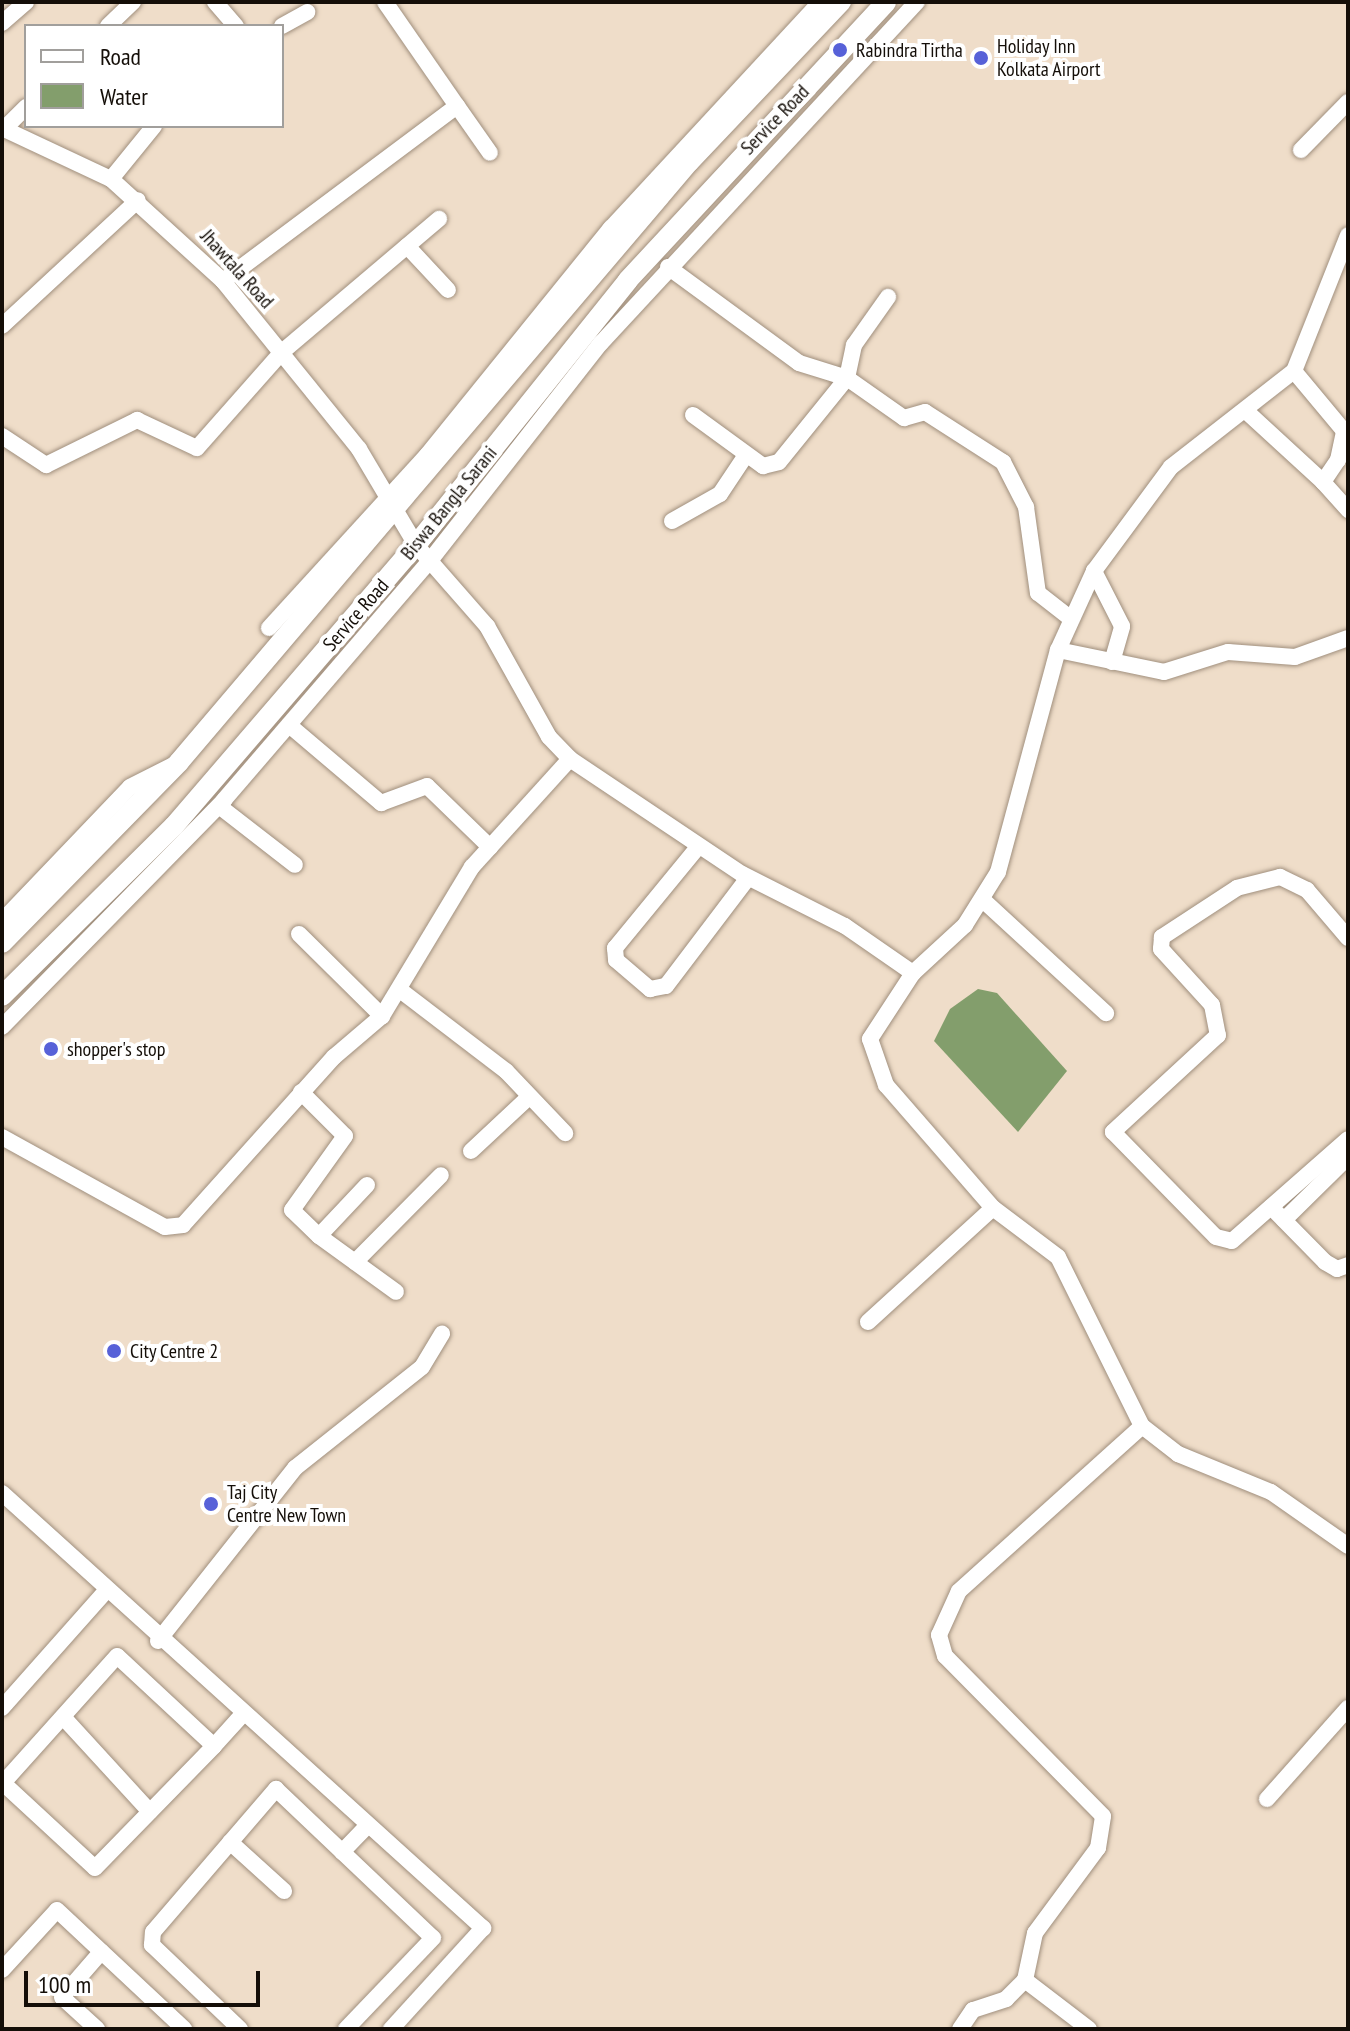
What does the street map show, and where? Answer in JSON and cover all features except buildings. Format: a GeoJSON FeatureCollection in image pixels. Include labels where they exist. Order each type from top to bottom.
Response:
{"type":"FeatureCollection","features":[{"type":"Feature","properties":{"kind":"main road","name":"Biswa Bangla Sarani"},"geometry":{"type":"LineString","coordinates":[[2,943],[179,762],[617,233],[787,46],[841,2]]}},
{"type":"Feature","properties":{"kind":"main road","name":"Biswa Bangla Sarani"},"geometry":{"type":"LineString","coordinates":[[2,996],[174,826],[422,553],[638,268],[886,2]]}},
{"type":"Feature","properties":{"kind":"street"},"geometry":{"type":"LineString","coordinates":[[2,23],[26,2]]}},
{"type":"Feature","properties":{"kind":"street"},"geometry":{"type":"LineString","coordinates":[[110,24],[133,2]]}},
{"type":"Feature","properties":{"kind":"street"},"geometry":{"type":"LineString","coordinates":[[215,2],[234,24]]}},
{"type":"Feature","properties":{"kind":"street"},"geometry":{"type":"LineString","coordinates":[[385,2],[490,153]]}},
{"type":"Feature","properties":{"kind":"street"},"geometry":{"type":"LineString","coordinates":[[787,46],[820,2]]}},
{"type":"Feature","properties":{"kind":"street","name":"Service Road"},"geometry":{"type":"LineString","coordinates":[[2,1027],[219,806],[289,725],[422,553],[668,267],[917,2]]}},
{"type":"Feature","properties":{"kind":"street"},"geometry":{"type":"LineString","coordinates":[[284,25],[307,12]]}},
{"type":"Feature","properties":{"kind":"street"},"geometry":{"type":"LineString","coordinates":[[1301,150],[1348,102]]}},
{"type":"Feature","properties":{"kind":"street"},"geometry":{"type":"LineString","coordinates":[[223,281],[457,106]]}},
{"type":"Feature","properties":{"kind":"street"},"geometry":{"type":"LineString","coordinates":[[3,128],[24,109]]}},
{"type":"Feature","properties":{"kind":"street","name":"Jhawtala Road"},"geometry":{"type":"LineString","coordinates":[[3,128],[111,179],[138,200],[223,281],[282,352],[422,553],[487,626],[549,737],[570,759],[698,847],[748,878],[845,926],[913,973]]}},
{"type":"Feature","properties":{"kind":"street"},"geometry":{"type":"LineString","coordinates":[[111,179],[152,128]]}},
{"type":"Feature","properties":{"kind":"street"},"geometry":{"type":"LineString","coordinates":[[2,326],[138,200]]}},
{"type":"Feature","properties":{"kind":"street"},"geometry":{"type":"LineString","coordinates":[[2,436],[46,465],[137,420],[197,448],[282,352],[439,219]]}},
{"type":"Feature","properties":{"kind":"street"},"geometry":{"type":"LineString","coordinates":[[1348,235],[1294,371],[1247,412],[1171,467],[1094,571],[1069,617],[984,901],[913,973],[873,1028],[872,1053],[896,1100],[993,1208],[1058,1257],[1142,1426],[1178,1454],[1271,1492],[1348,1546]]}},
{"type":"Feature","properties":{"kind":"street"},"geometry":{"type":"LineString","coordinates":[[407,246],[448,290]]}},
{"type":"Feature","properties":{"kind":"street"},"geometry":{"type":"LineString","coordinates":[[668,267],[799,363],[847,378],[904,418],[925,412],[1003,462],[1023,497],[1038,593],[1069,617]]}},
{"type":"Feature","properties":{"kind":"street"},"geometry":{"type":"LineString","coordinates":[[693,415],[763,466],[779,462],[847,378],[854,345],[888,297]]}},
{"type":"Feature","properties":{"kind":"street"},"geometry":{"type":"LineString","coordinates":[[1294,371],[1344,431],[1338,460],[1323,482]]}},
{"type":"Feature","properties":{"kind":"street"},"geometry":{"type":"LineString","coordinates":[[1247,412],[1323,482],[1348,510]]}},
{"type":"Feature","properties":{"kind":"street"},"geometry":{"type":"LineString","coordinates":[[672,521],[720,494],[746,455]]}},
{"type":"Feature","properties":{"kind":"street"},"geometry":{"type":"LineString","coordinates":[[269,628],[392,506]]}},
{"type":"Feature","properties":{"kind":"street"},"geometry":{"type":"LineString","coordinates":[[1094,571],[1122,626],[1112,662]]}},
{"type":"Feature","properties":{"kind":"street"},"geometry":{"type":"LineString","coordinates":[[1058,650],[1164,672],[1228,652],[1295,657],[1348,638]]}},
{"type":"Feature","properties":{"kind":"street"},"geometry":{"type":"LineString","coordinates":[[289,725],[381,803],[427,786],[490,847]]}},
{"type":"Feature","properties":{"kind":"street"},"geometry":{"type":"LineString","coordinates":[[2,1137],[175,1229],[301,1092],[382,1016],[490,847],[570,759]]}},
{"type":"Feature","properties":{"kind":"street"},"geometry":{"type":"LineString","coordinates":[[2,921],[130,787],[179,762]]}},
{"type":"Feature","properties":{"kind":"street"},"geometry":{"type":"LineString","coordinates":[[219,806],[295,865]]}},
{"type":"Feature","properties":{"kind":"street"},"geometry":{"type":"LineString","coordinates":[[698,847],[615,948],[616,960],[650,989],[666,986],[748,878]]}},
{"type":"Feature","properties":{"kind":"street"},"geometry":{"type":"LineString","coordinates":[[1348,938],[1307,890],[1280,877],[1237,888],[1162,937],[1161,949],[1212,1005],[1218,1035],[1113,1132],[1216,1237],[1232,1241],[1348,1139]]}},
{"type":"Feature","properties":{"kind":"street"},"geometry":{"type":"LineString","coordinates":[[984,901],[1106,1013]]}},
{"type":"Feature","properties":{"kind":"street"},"geometry":{"type":"LineString","coordinates":[[299,934],[382,1016]]}},
{"type":"Feature","properties":{"kind":"street"},"geometry":{"type":"LineString","coordinates":[[400,990],[529,1097],[565,1133]]}},
{"type":"Feature","properties":{"kind":"street"},"geometry":{"type":"LineString","coordinates":[[301,1092],[345,1136],[292,1210],[319,1236],[396,1292]]}},
{"type":"Feature","properties":{"kind":"street"},"geometry":{"type":"LineString","coordinates":[[471,1151],[529,1097]]}},
{"type":"Feature","properties":{"kind":"street"},"geometry":{"type":"LineString","coordinates":[[1284,1220],[1348,1157]]}},
{"type":"Feature","properties":{"kind":"street"},"geometry":{"type":"LineString","coordinates":[[355,1262],[441,1175]]}},
{"type":"Feature","properties":{"kind":"street"},"geometry":{"type":"LineString","coordinates":[[319,1236],[367,1185]]}},
{"type":"Feature","properties":{"kind":"street"},"geometry":{"type":"LineString","coordinates":[[1271,1207],[1325,1262],[1337,1269],[1348,1265]]}},
{"type":"Feature","properties":{"kind":"street"},"geometry":{"type":"LineString","coordinates":[[868,1322],[993,1208]]}},
{"type":"Feature","properties":{"kind":"street"},"geometry":{"type":"LineString","coordinates":[[158,1641],[295,1468],[411,1377],[442,1334]]}},
{"type":"Feature","properties":{"kind":"street"},"geometry":{"type":"LineString","coordinates":[[960,2029],[973,2010],[1006,1999],[1025,1980],[1035,1933],[1098,1848],[1103,1816],[945,1656],[939,1635],[959,1591],[1142,1426]]}},
{"type":"Feature","properties":{"kind":"street"},"geometry":{"type":"LineString","coordinates":[[2,1493],[158,1641],[483,1928],[391,2029]]}},
{"type":"Feature","properties":{"kind":"street"},"geometry":{"type":"LineString","coordinates":[[2,1708],[105,1592]]}},
{"type":"Feature","properties":{"kind":"street"},"geometry":{"type":"LineString","coordinates":[[214,1746],[117,1656],[3,1783],[95,1868],[214,1746],[241,1716]]}},
{"type":"Feature","properties":{"kind":"street"},"geometry":{"type":"LineString","coordinates":[[1267,1799],[1348,1708]]}},
{"type":"Feature","properties":{"kind":"street"},"geometry":{"type":"LineString","coordinates":[[64,1718],[150,1812]]}},
{"type":"Feature","properties":{"kind":"street"},"geometry":{"type":"LineString","coordinates":[[240,2029],[152,1945],[153,1932],[276,1789],[433,1938],[346,2029]]}},
{"type":"Feature","properties":{"kind":"street"},"geometry":{"type":"LineString","coordinates":[[342,1852],[367,1826]]}},
{"type":"Feature","properties":{"kind":"street"},"geometry":{"type":"LineString","coordinates":[[230,1842],[284,1891]]}},
{"type":"Feature","properties":{"kind":"street"},"geometry":{"type":"LineString","coordinates":[[2,1970],[57,1910],[184,2029]]}},
{"type":"Feature","properties":{"kind":"street"},"geometry":{"type":"LineString","coordinates":[[97,2029],[62,1997],[101,1952]]}},
{"type":"Feature","properties":{"kind":"street"},"geometry":{"type":"LineString","coordinates":[[1025,1980],[1089,2029]]}},
{"type":"Feature","properties":{"kind":"water"},"geometry":{"type":"Polygon","coordinates":[[[978,989],[997,993],[1067,1071],[1018,1132],[934,1041],[950,1009],[978,989]]]}},
{"type":"Feature","properties":{"kind":"place","name":"Rabindra Tirtha"},"geometry":{"type":"Point","coordinates":[840,50]}},
{"type":"Feature","properties":{"kind":"place","name":"Holiday Inn Kolkata Airport"},"geometry":{"type":"Point","coordinates":[981,58]}},
{"type":"Feature","properties":{"kind":"place","name":"shopper's stop"},"geometry":{"type":"Point","coordinates":[51,1049]}},
{"type":"Feature","properties":{"kind":"place","name":"City Centre 2"},"geometry":{"type":"Point","coordinates":[114,1351]}},
{"type":"Feature","properties":{"kind":"place","name":"Taj City Centre New Town"},"geometry":{"type":"Point","coordinates":[211,1504]}}]}
